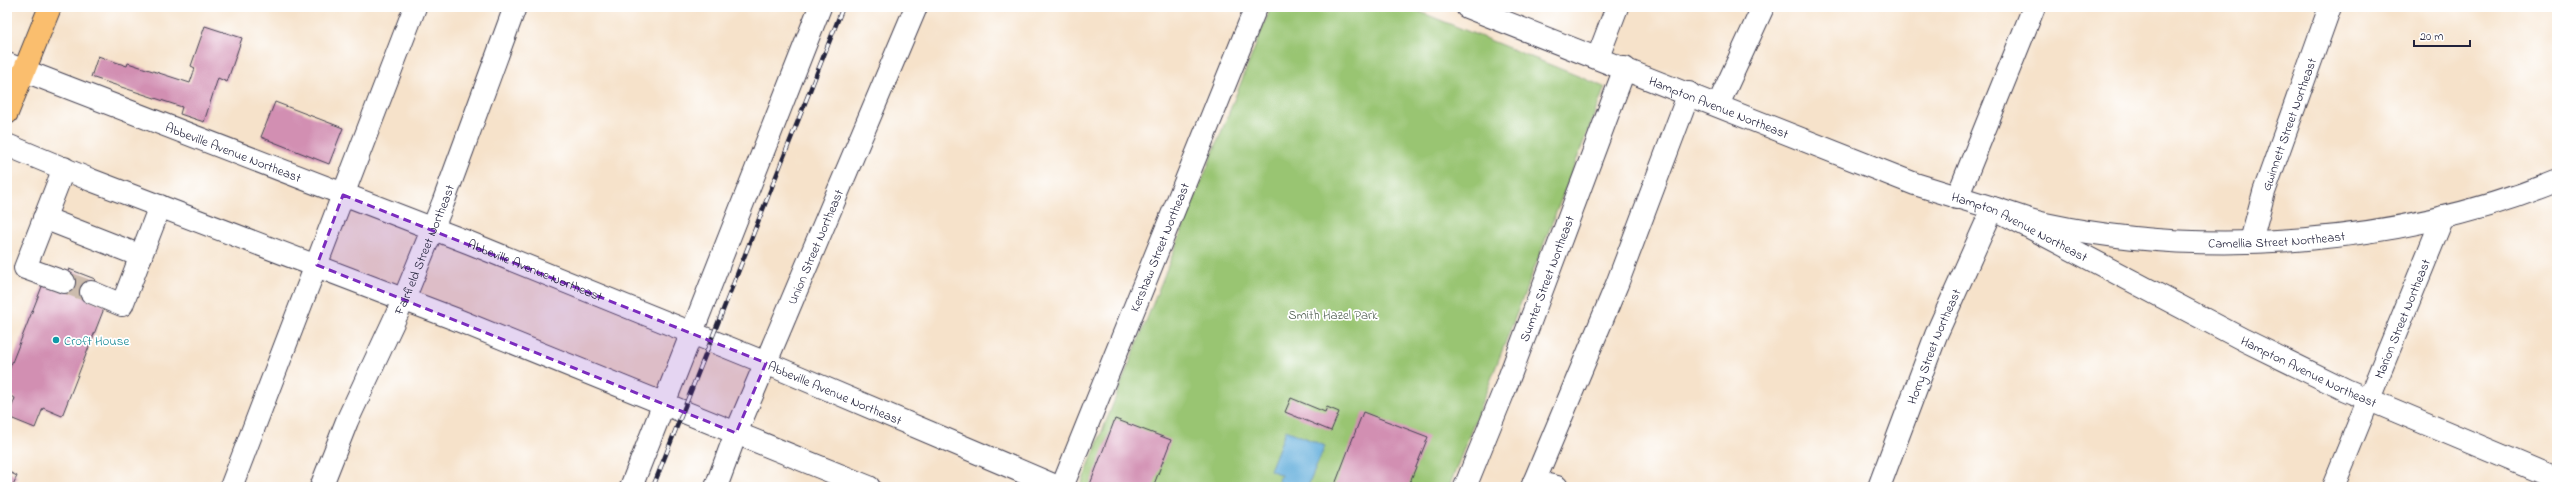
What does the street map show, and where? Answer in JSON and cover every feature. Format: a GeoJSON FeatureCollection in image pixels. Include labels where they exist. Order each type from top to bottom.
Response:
{"type":"FeatureCollection","features":[{"type":"Feature","properties":{"kind":"main road"},"geometry":{"type":"LineString","coordinates":[[7,113],[15,68],[50,7]]}},
{"type":"Feature","properties":{"kind":"street"},"geometry":{"type":"LineString","coordinates":[[231,487],[415,7]]}},
{"type":"Feature","properties":{"kind":"street","name":"Fairfield Street Northeast"},"geometry":{"type":"LineString","coordinates":[[321,487],[347,421],[404,299],[432,229],[515,7]]}},
{"type":"Feature","properties":{"kind":"street"},"geometry":{"type":"LineString","coordinates":[[631,487],[820,7]]}},
{"type":"Feature","properties":{"kind":"street","name":"Union Street Northeast"},"geometry":{"type":"LineString","coordinates":[[716,487],[736,432],[916,7]]}},
{"type":"Feature","properties":{"kind":"street","name":"Kershaw Street Northeast"},"geometry":{"type":"LineString","coordinates":[[1062,487],[1256,7]]}},
{"type":"Feature","properties":{"kind":"street","name":"Hampton Avenue Northeast"},"geometry":{"type":"LineString","coordinates":[[1467,7],[1689,93],[1915,184],[1992,208],[2244,340],[2367,399],[2557,479]]}},
{"type":"Feature","properties":{"kind":"street"},"geometry":{"type":"LineString","coordinates":[[1598,58],[1617,7]]}},
{"type":"Feature","properties":{"kind":"street"},"geometry":{"type":"LineString","coordinates":[[1718,105],[1763,7]]}},
{"type":"Feature","properties":{"kind":"street"},"geometry":{"type":"LineString","coordinates":[[1957,198],[2034,7]]}},
{"type":"Feature","properties":{"kind":"street","name":"Gwinnett Street Northeast"},"geometry":{"type":"LineString","coordinates":[[2251,241],[2264,192],[2330,7]]}},
{"type":"Feature","properties":{"kind":"street","name":"Abbeville Avenue Northeast"},"geometry":{"type":"LineString","coordinates":[[15,68],[432,229],[766,363],[1058,487]]}},
{"type":"Feature","properties":{"kind":"street","name":"Sumter Street Northeast"},"geometry":{"type":"LineString","coordinates":[[1464,487],[1506,386],[1625,68]]}},
{"type":"Feature","properties":{"kind":"street"},"geometry":{"type":"LineString","coordinates":[[1557,487],[1533,485],[1617,284],[1689,93]]}},
{"type":"Feature","properties":{"kind":"street"},"geometry":{"type":"LineString","coordinates":[[7,145],[160,206],[404,299],[665,403],[869,487]]}},
{"type":"Feature","properties":{"kind":"street"},"geometry":{"type":"LineString","coordinates":[[64,168],[25,268],[64,282]]}},
{"type":"Feature","properties":{"kind":"street","name":"Camellia Street Northeast"},"geometry":{"type":"LineString","coordinates":[[1992,208],[2044,224],[2096,232],[2200,241],[2251,241],[2362,232],[2443,217],[2496,203],[2557,181]]}},
{"type":"Feature","properties":{"kind":"street"},"geometry":{"type":"LineString","coordinates":[[90,292],[122,305],[160,206]]}},
{"type":"Feature","properties":{"kind":"street","name":"Horry Street Northeast"},"geometry":{"type":"LineString","coordinates":[[1879,487],[1936,335],[1992,208]]}},
{"type":"Feature","properties":{"kind":"street","name":"Marion Street Northeast"},"geometry":{"type":"LineString","coordinates":[[2333,487],[2367,399],[2443,217]]}},
{"type":"Feature","properties":{"kind":"street"},"geometry":{"type":"LineString","coordinates":[[44,218],[141,256]]}},
{"type":"Feature","properties":{"kind":"highlighted area"},"geometry":{"type":"Polygon","coordinates":[[[343,195],[766,363],[736,433],[317,265],[343,195]]]}},
{"type":"Feature","properties":{"kind":"green space","name":"Smith Hazel Park"},"geometry":{"type":"Polygon","coordinates":[[[1271,7],[1408,7],[1605,87],[1449,487],[1080,487],[1271,7]]]}},
{"type":"Feature","properties":{"kind":"water"},"geometry":{"type":"Polygon","coordinates":[[[1286,430],[1325,446],[1308,486],[1302,484],[1301,487],[1276,487],[1281,475],[1270,470],[1286,430]]]}},
{"type":"Feature","properties":{"kind":"building"},"geometry":{"type":"Polygon","coordinates":[[[205,26],[242,38],[227,82],[218,78],[204,122],[180,114],[182,107],[91,77],[98,56],[127,66],[128,63],[190,83],[195,68],[191,66],[205,26]]]}},
{"type":"Feature","properties":{"kind":"building"},"geometry":{"type":"Polygon","coordinates":[[[275,102],[343,128],[329,164],[261,137],[275,102]]]}},
{"type":"Feature","properties":{"kind":"building","name":"Croft House"},"geometry":{"type":"Polygon","coordinates":[[[69,269],[95,279],[88,299],[105,306],[62,416],[43,408],[35,428],[8,417],[15,398],[7,395],[7,375],[43,284],[60,291],[69,269]]]}},
{"type":"Feature","properties":{"kind":"building"},"geometry":{"type":"Polygon","coordinates":[[[1291,398],[1325,412],[1327,407],[1339,412],[1331,431],[1285,412],[1291,398]]]}},
{"type":"Feature","properties":{"kind":"building"},"geometry":{"type":"Polygon","coordinates":[[[1363,412],[1428,437],[1408,487],[1334,487],[1363,412]]]}},
{"type":"Feature","properties":{"kind":"building"},"geometry":{"type":"Polygon","coordinates":[[[1115,419],[1171,440],[1153,487],[1089,487],[1115,419]]]}},
{"type":"Feature","properties":{"kind":"building"},"geometry":{"type":"Polygon","coordinates":[[[7,471],[17,476],[12,487],[7,487],[7,471]]]}},
{"type":"Feature","properties":{"kind":"tunnel"},"geometry":{"type":"LineString","coordinates":[[64,282],[91,292]]}},
{"type":"Feature","properties":{"kind":"railway"},"geometry":{"type":"LineString","coordinates":[[653,487],[843,7]]}},
{"type":"Feature","properties":{"kind":"place","name":"Croft House"},"geometry":{"type":"Point","coordinates":[56,340]}}]}
